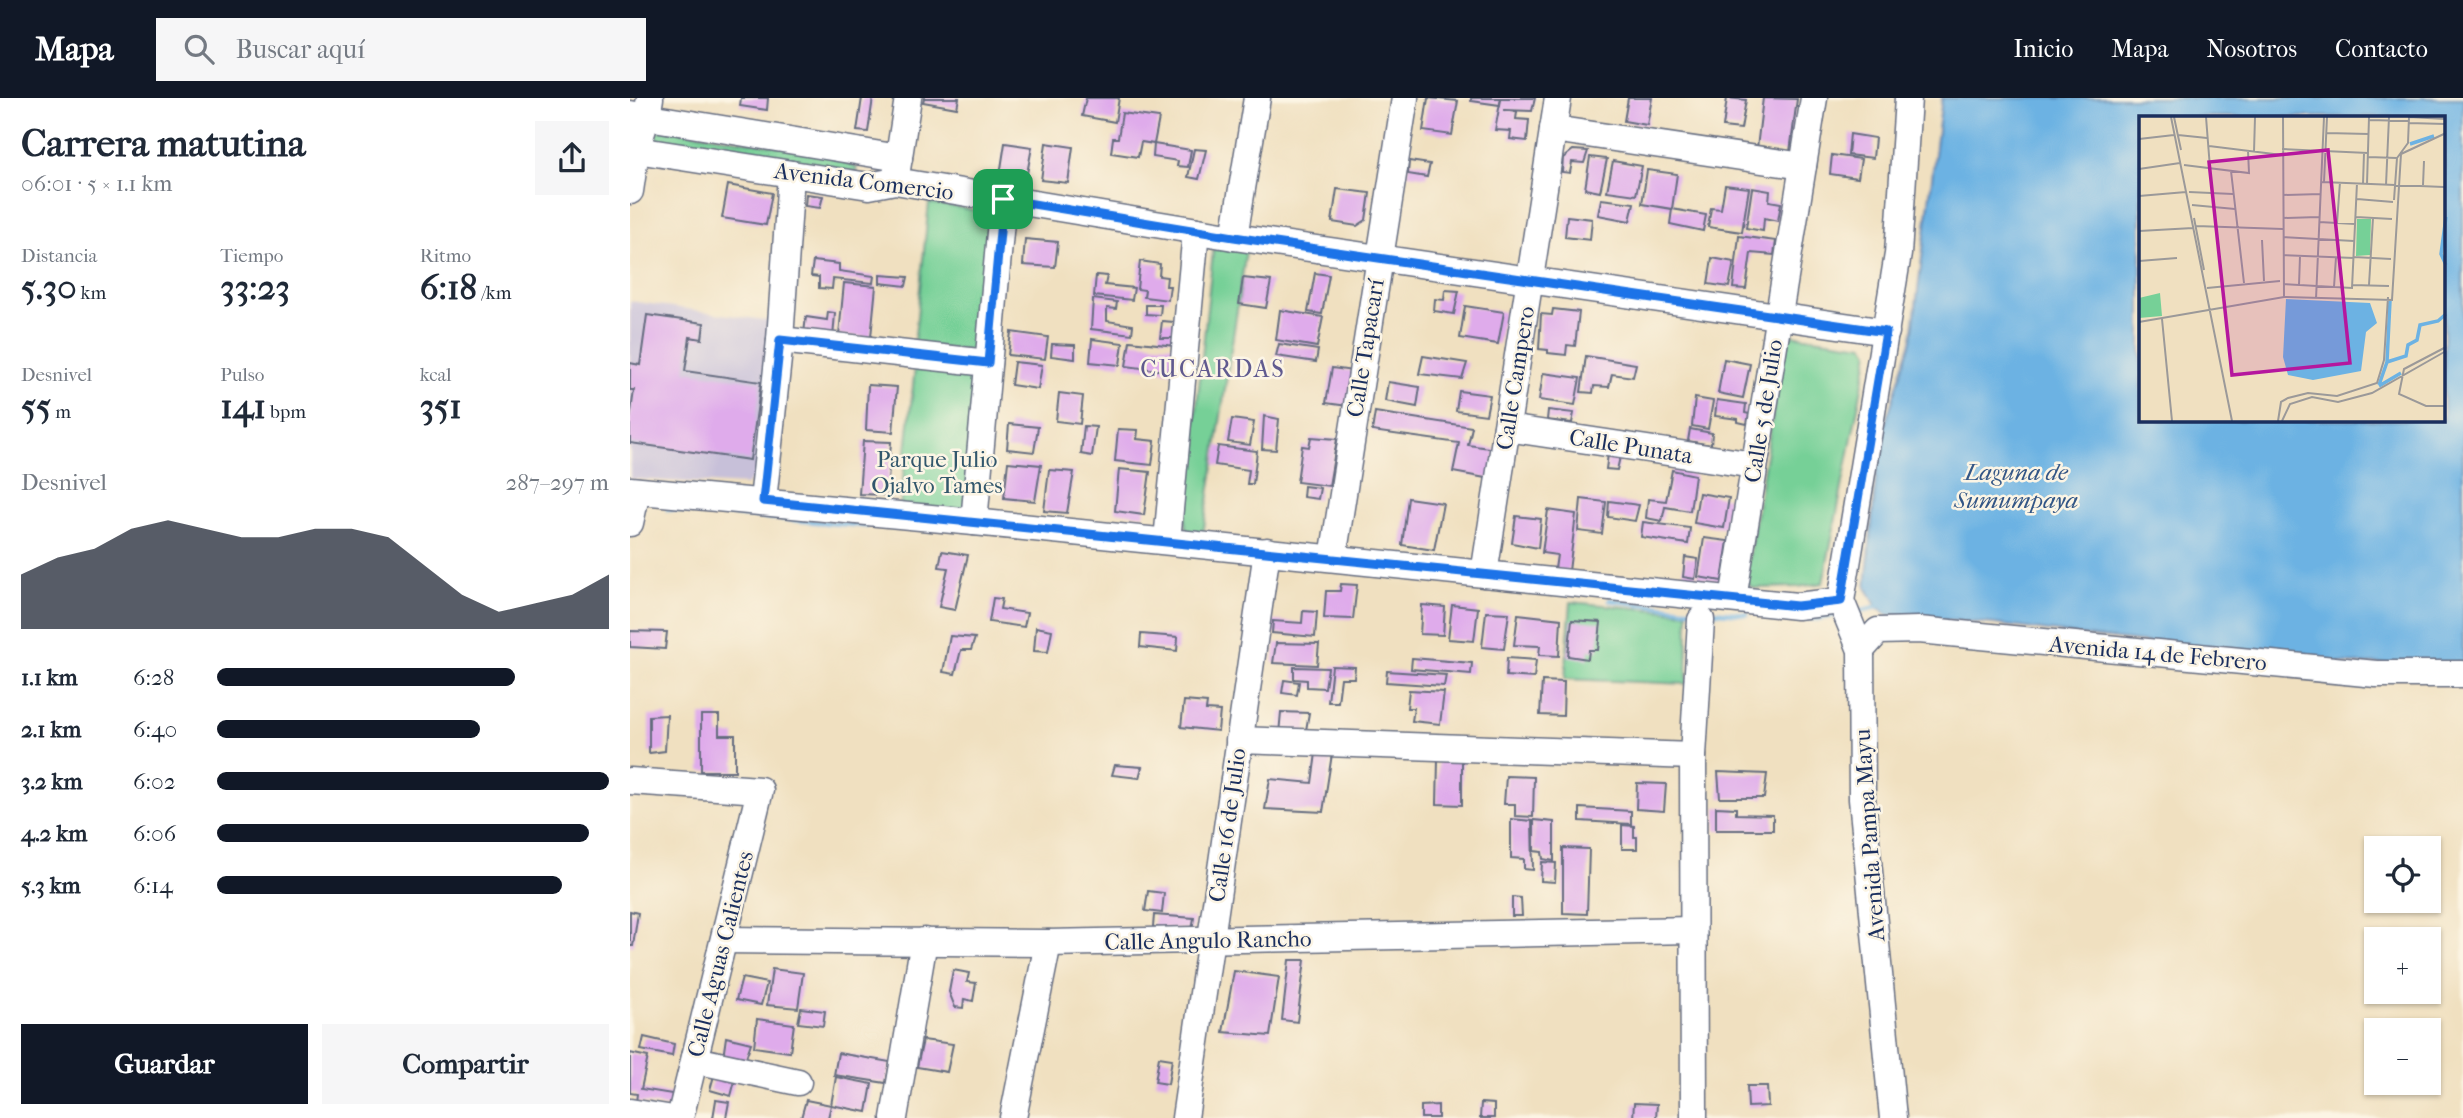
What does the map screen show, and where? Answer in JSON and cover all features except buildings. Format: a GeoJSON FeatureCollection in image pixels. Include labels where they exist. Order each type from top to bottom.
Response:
{"type":"FeatureCollection","features":[{"type":"Feature","properties":{"kind":"street"},"geometry":{"type":"LineString","coordinates":[[897,169],[908,98]]}},
{"type":"Feature","properties":{"kind":"street"},"geometry":{"type":"LineString","coordinates":[[1234,237],[1256,98]]}},
{"type":"Feature","properties":{"kind":"street","name":"Calle Tapacarí"},"geometry":{"type":"LineString","coordinates":[[1333,558],[1405,98]]}},
{"type":"Feature","properties":{"kind":"street","name":"Calle Campero"},"geometry":{"type":"LineString","coordinates":[[1484,574],[1558,98]]}},
{"type":"Feature","properties":{"kind":"street","name":"Calle 5 de Julio"},"geometry":{"type":"LineString","coordinates":[[1733,599],[1814,98]]}},
{"type":"Feature","properties":{"kind":"street"},"geometry":{"type":"LineString","coordinates":[[630,523],[633,491],[763,501],[1167,541],[1266,560],[1333,558],[1797,606],[1841,601],[1898,254],[1908,98]]}},
{"type":"Feature","properties":{"kind":"street"},"geometry":{"type":"LineString","coordinates":[[630,191],[633,149],[642,109]]}},
{"type":"Feature","properties":{"kind":"street","name":"Avenida Comercio"},"geometry":{"type":"LineString","coordinates":[[642,109],[897,169],[1003,199],[1234,237],[1886,332]]}},
{"type":"Feature","properties":{"kind":"street"},"geometry":{"type":"LineString","coordinates":[[1553,129],[1803,166]]}},
{"type":"Feature","properties":{"kind":"street","name":"Avenida Comercio"},"geometry":{"type":"LineString","coordinates":[[633,149],[869,186],[897,169]]}},
{"type":"Feature","properties":{"kind":"street"},"geometry":{"type":"LineString","coordinates":[[763,501],[780,340],[791,174]]}},
{"type":"Feature","properties":{"kind":"street"},"geometry":{"type":"LineString","coordinates":[[974,522],[1003,199]]}},
{"type":"Feature","properties":{"kind":"street"},"geometry":{"type":"LineString","coordinates":[[1167,541],[1196,231]]}},
{"type":"Feature","properties":{"kind":"street"},"geometry":{"type":"LineString","coordinates":[[780,340],[988,363]]}},
{"type":"Feature","properties":{"kind":"street","name":"Calle Punata"},"geometry":{"type":"LineString","coordinates":[[1507,428],[1754,465]]}},
{"type":"Feature","properties":{"kind":"street","name":"Calle 16 de Julio"},"geometry":{"type":"LineString","coordinates":[[1185,1118],[1266,560]]}},
{"type":"Feature","properties":{"kind":"street","name":"Avenida Pampa Mayu"},"geometry":{"type":"LineString","coordinates":[[1841,601],[1861,650],[1862,799],[1893,1118]]}},
{"type":"Feature","properties":{"kind":"street"},"geometry":{"type":"LineString","coordinates":[[1694,1118],[1693,756],[1701,620]]}},
{"type":"Feature","properties":{"kind":"street","name":"Avenida 14 de Febrero"},"geometry":{"type":"LineString","coordinates":[[1861,650],[1878,631],[1919,630],[2376,674],[2463,674]]}},
{"type":"Feature","properties":{"kind":"street"},"geometry":{"type":"LineString","coordinates":[[1239,740],[1693,756]]}},
{"type":"Feature","properties":{"kind":"street","name":"Calle Aguas Calientes"},"geometry":{"type":"LineString","coordinates":[[630,781],[760,790],[680,1118]]}},
{"type":"Feature","properties":{"kind":"street","name":"Calle Angulo Rancho"},"geometry":{"type":"LineString","coordinates":[[724,940],[1048,943],[1692,930]]}},
{"type":"Feature","properties":{"kind":"street"},"geometry":{"type":"LineString","coordinates":[[894,1118],[924,941]]}},
{"type":"Feature","properties":{"kind":"street"},"geometry":{"type":"LineString","coordinates":[[1013,1118],[1048,943]]}},
{"type":"Feature","properties":{"kind":"street"},"geometry":{"type":"LineString","coordinates":[[695,1060],[798,1082]]}},
{"type":"Feature","properties":{"kind":"street"},"geometry":{"type":"LineString","coordinates":[[630,1112],[667,1118]]}},
{"type":"Feature","properties":{"kind":"shaded area"},"geometry":{"type":"Polygon","coordinates":[[[630,301],[771,321],[760,471],[746,485],[630,479],[630,301]]]}},
{"type":"Feature","properties":{"kind":"green space"},"geometry":{"type":"Polygon","coordinates":[[[663,128],[828,154],[857,168],[854,177],[656,141],[656,134],[663,128]]]}},
{"type":"Feature","properties":{"kind":"green space"},"geometry":{"type":"Polygon","coordinates":[[[929,203],[986,212],[992,217],[980,352],[914,345],[929,203]]]}},
{"type":"Feature","properties":{"kind":"green space"},"geometry":{"type":"Polygon","coordinates":[[[1220,246],[1246,251],[1203,534],[1187,531],[1185,521],[1213,251],[1220,246]]]}},
{"type":"Feature","properties":{"kind":"green space"},"geometry":{"type":"Polygon","coordinates":[[[1791,335],[1864,345],[1869,352],[1823,583],[1798,587],[1753,588],[1745,581],[1785,342],[1791,335]]]}},
{"type":"Feature","properties":{"kind":"green space","name":"Parque Julio Ojalvo Tames"},"geometry":{"type":"Polygon","coordinates":[[[916,358],[979,371],[966,514],[900,508],[916,358]]]}},
{"type":"Feature","properties":{"kind":"green space"},"geometry":{"type":"Polygon","coordinates":[[[1571,602],[1688,613],[1687,684],[1565,679],[1571,602]]]}},
{"type":"Feature","properties":{"kind":"water","name":"Laguna de Sumumpaya"},"geometry":{"type":"Polygon","coordinates":[[[1942,98],[2463,98],[2463,663],[2352,664],[1994,624],[1888,615],[1877,607],[1866,587],[1879,444],[1912,338],[1942,98]]]}},
{"type":"Feature","properties":{"kind":"waterway"},"geometry":{"type":"LineString","coordinates":[[668,509],[867,526]]}},
{"type":"Feature","properties":{"kind":"waterway"},"geometry":{"type":"LineString","coordinates":[[1610,600],[1747,614]]}},
{"type":"Feature","properties":{"kind":"waterway"},"geometry":{"type":"LineString","coordinates":[[1854,612],[1877,607]]}},
{"type":"Feature","properties":{"kind":"waterway"},"geometry":{"type":"LineString","coordinates":[[1802,618],[1817,619],[1837,615]]}},
{"type":"Feature","properties":{"kind":"district","name":"CUCARDAS"},"geometry":{"type":"Point","coordinates":[1213,369]}},
{"type":"Feature","properties":{"kind":"route"},"geometry":{"type":"LineString","coordinates":[[1003,199],[1234,237],[1886,332],[1841,601],[1797,606],[763,501],[780,340],[988,363],[1003,199]]}}]}
